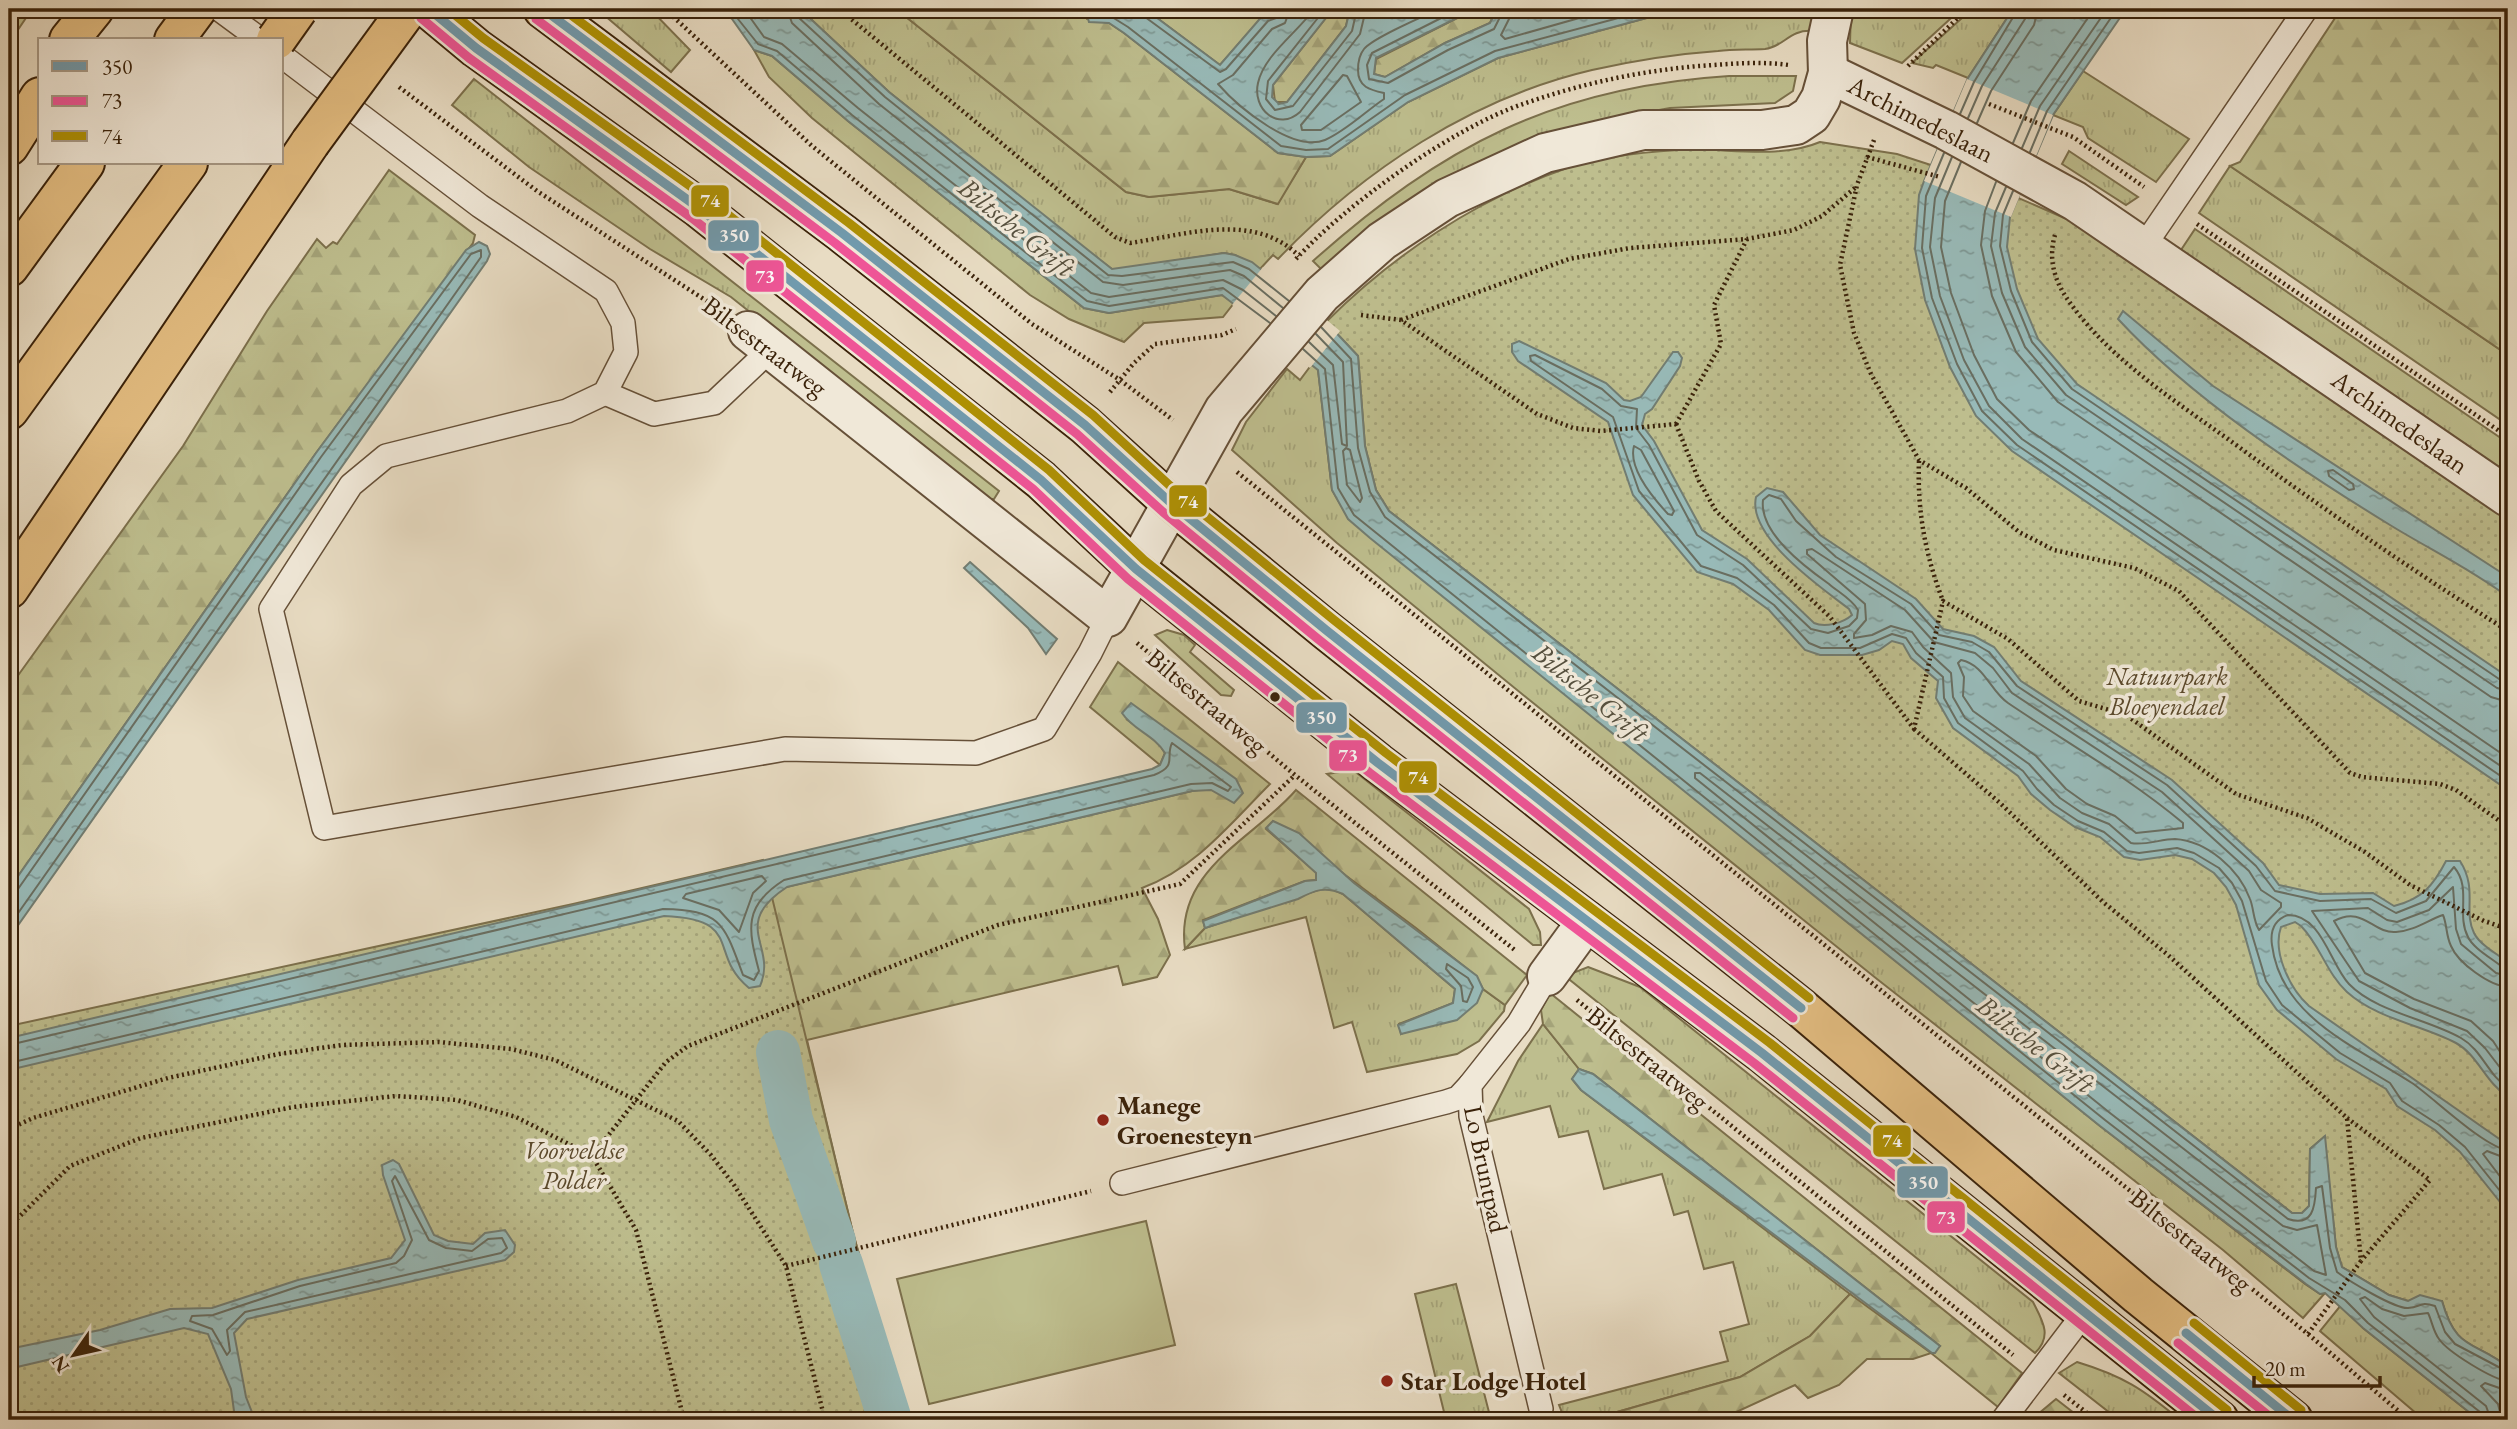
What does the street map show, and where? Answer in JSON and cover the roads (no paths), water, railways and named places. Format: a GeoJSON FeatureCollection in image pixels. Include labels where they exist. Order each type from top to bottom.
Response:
{"type":"FeatureCollection","features":[{"type":"Feature","properties":{"kind":"main road"},"geometry":{"type":"LineString","coordinates":[[71,38],[95,9]]}},
{"type":"Feature","properties":{"kind":"main road"},"geometry":{"type":"LineString","coordinates":[[78,38],[95,9]]}},
{"type":"Feature","properties":{"kind":"main road"},"geometry":{"type":"LineString","coordinates":[[175,38],[197,9]]}},
{"type":"Feature","properties":{"kind":"main road"},"geometry":{"type":"LineString","coordinates":[[277,38],[298,9]]}},
{"type":"Feature","properties":{"kind":"main road"},"geometry":{"type":"LineString","coordinates":[[9,589],[310,143],[408,9]]}},
{"type":"Feature","properties":{"kind":"main road"},"geometry":{"type":"LineString","coordinates":[[429,9],[476,48],[699,208],[1041,480],[1136,569],[1378,763],[1762,1054],[2219,1420]]}},
{"type":"Feature","properties":{"kind":"main road"},"geometry":{"type":"LineString","coordinates":[[543,9],[842,233],[1085,425],[1171,503],[1801,1007],[2138,1294],[2292,1420]]}},
{"type":"Feature","properties":{"kind":"main road"},"geometry":{"type":"LineString","coordinates":[[9,118],[38,81]]}},
{"type":"Feature","properties":{"kind":"main road"},"geometry":{"type":"LineString","coordinates":[[9,146],[38,100]]}},
{"type":"Feature","properties":{"kind":"main road"},"geometry":{"type":"LineString","coordinates":[[9,267],[84,164]]}},
{"type":"Feature","properties":{"kind":"main road"},"geometry":{"type":"LineString","coordinates":[[9,410],[187,164]]}},
{"type":"Feature","properties":{"kind":"main road"},"geometry":{"type":"LineString","coordinates":[[9,569],[76,486]]}},
{"type":"Feature","properties":{"kind":"street"},"geometry":{"type":"LineString","coordinates":[[1828,73],[1828,41],[1834,9]]}},
{"type":"Feature","properties":{"kind":"street","name":"Archimedeslaan"},"geometry":{"type":"LineString","coordinates":[[1108,617],[1224,410],[1326,290],[1382,241],[1447,198],[1545,153],[1643,130],[1762,130],[1796,125],[1811,115],[1821,98],[1828,73],[1946,130],[2075,201],[2508,496]]}},
{"type":"Feature","properties":{"kind":"street","name":"Biltsestraatweg"},"geometry":{"type":"LineString","coordinates":[[760,340],[1108,617]]}},
{"type":"Feature","properties":{"kind":"street","name":"Lo Bruntpad"},"geometry":{"type":"LineString","coordinates":[[1547,976],[1587,921]]}},
{"type":"Feature","properties":{"kind":"lane"},"geometry":{"type":"LineString","coordinates":[[219,9],[258,38]]}},
{"type":"Feature","properties":{"kind":"lane"},"geometry":{"type":"LineString","coordinates":[[2144,246],[2306,9]]}},
{"type":"Feature","properties":{"kind":"lane"},"geometry":{"type":"LineString","coordinates":[[284,58],[480,206],[606,291],[623,323],[626,352],[605,393],[567,411],[386,456],[351,485],[271,609],[324,828],[785,749],[976,753],[1044,729],[1090,653],[1108,617]]}},
{"type":"Feature","properties":{"kind":"lane"},"geometry":{"type":"LineString","coordinates":[[605,393],[654,414],[714,403],[760,340]]}},
{"type":"Feature","properties":{"kind":"lane","name":"Lo Bruntpad"},"geometry":{"type":"LineString","coordinates":[[1541,1409],[1477,1142],[1470,1085],[1519,1023],[1547,976]]}},
{"type":"Feature","properties":{"kind":"lane"},"geometry":{"type":"LineString","coordinates":[[1122,1183],[1446,1102],[1458,1098],[1470,1085]]}},
{"type":"Feature","properties":{"kind":"lane"},"geometry":{"type":"LineString","coordinates":[[2003,1420],[2086,1311]]}},
{"type":"Feature","properties":{"kind":"water","name":"Biltsche Grift"},"geometry":{"type":"Polygon","coordinates":[[[719,9],[800,9],[889,92],[1112,269],[1224,253],[1252,262],[1326,322],[1358,356],[1365,446],[1376,490],[1389,511],[2292,1213],[2302,1213],[2309,1206],[2310,1149],[2325,1136],[2336,1247],[2342,1267],[2389,1295],[2408,1301],[2420,1295],[2442,1301],[2453,1329],[2460,1337],[2508,1367],[2508,1420],[2479,1420],[2363,1328],[2325,1293],[2320,1294],[2306,1284],[2100,1126],[1348,519],[1332,490],[1318,370],[1222,295],[1109,313],[1084,308],[848,121],[772,56],[754,50],[732,19],[719,9]]]}},
{"type":"Feature","properties":{"kind":"water"},"geometry":{"type":"Polygon","coordinates":[[[1085,9],[1145,9],[1220,65],[1264,14],[1285,9],[1333,9],[1273,85],[1272,97],[1279,104],[1287,102],[1346,26],[1350,9],[1475,9],[1376,58],[1374,74],[1385,77],[1445,43],[1490,23],[1494,15],[1490,9],[1725,9],[1654,16],[1498,58],[1408,102],[1330,156],[1306,157],[1278,153],[1124,33],[1109,23],[1089,22],[1085,9]]]}},
{"type":"Feature","properties":{"kind":"water"},"geometry":{"type":"Polygon","coordinates":[[[2013,9],[2126,9],[2053,115],[2010,217],[2007,247],[2017,289],[2038,339],[2077,384],[2508,677],[2508,790],[2012,451],[1976,416],[1950,367],[1925,300],[1915,249],[1919,195],[1968,78],[2013,9]]]}},
{"type":"Feature","properties":{"kind":"water"},"geometry":{"type":"Polygon","coordinates":[[[479,242],[487,246],[490,254],[487,261],[9,938],[9,889],[316,453],[466,250],[479,242]]]}},
{"type":"Feature","properties":{"kind":"water"},"geometry":{"type":"Polygon","coordinates":[[[2123,311],[2213,386],[2508,577],[2508,597],[2465,568],[2355,503],[2247,431],[2178,377],[2147,348],[2118,319],[2123,311]]]}},
{"type":"Feature","properties":{"kind":"water"},"geometry":{"type":"Polygon","coordinates":[[[1519,341],[1606,383],[1624,400],[1630,401],[1641,397],[1673,352],[1678,352],[1682,358],[1680,366],[1652,409],[1645,414],[1642,425],[1654,441],[1702,530],[1747,559],[1814,623],[1828,625],[1844,620],[1852,615],[1849,609],[1789,560],[1763,528],[1756,512],[1756,497],[1767,488],[1783,492],[1820,535],[1916,599],[1943,629],[1974,636],[1994,647],[2021,681],[2172,780],[2263,863],[2279,885],[2320,894],[2373,893],[2394,906],[2412,900],[2426,890],[2446,861],[2460,861],[2468,881],[2474,933],[2484,945],[2508,962],[2508,1097],[2493,1084],[2464,1048],[2372,1009],[2347,992],[2334,977],[2308,934],[2295,922],[2281,927],[2279,948],[2289,980],[2309,1006],[2508,1145],[2508,1212],[2460,1152],[2435,1130],[2397,1106],[2386,1089],[2336,1059],[2277,1010],[2259,985],[2236,905],[2214,873],[2192,859],[2175,855],[2140,860],[2124,857],[2100,837],[2075,827],[2050,810],[2031,794],[2018,776],[1953,728],[1936,698],[1938,681],[1911,658],[1903,644],[1892,641],[1879,650],[1862,655],[1820,655],[1805,650],[1769,610],[1733,584],[1697,572],[1633,495],[1608,422],[1518,361],[1512,352],[1512,344],[1519,341]]]}},
{"type":"Feature","properties":{"kind":"water"},"geometry":{"type":"Polygon","coordinates":[[[970,562],[1057,639],[1046,654],[1028,628],[964,568],[970,562]]]}},
{"type":"Feature","properties":{"kind":"water"},"geometry":{"type":"Polygon","coordinates":[[[1131,703],[1236,779],[1243,793],[1234,803],[1211,790],[1192,791],[787,887],[770,901],[761,913],[758,924],[764,959],[760,986],[749,988],[737,975],[729,963],[721,940],[706,924],[664,916],[9,1070],[9,1038],[1152,769],[1160,765],[1165,753],[1122,713],[1131,703]]]}},
{"type":"Feature","properties":{"kind":"water"},"geometry":{"type":"Polygon","coordinates":[[[1273,821],[1299,833],[1354,883],[1477,976],[1483,989],[1477,1003],[1457,1020],[1401,1034],[1398,1025],[1453,1003],[1455,989],[1343,894],[1337,892],[1315,891],[1298,899],[1205,928],[1203,921],[1305,881],[1316,880],[1316,873],[1266,828],[1273,821]]]}},
{"type":"Feature","properties":{"kind":"water"},"geometry":{"type":"Polygon","coordinates":[[[1579,1069],[1593,1074],[1940,1346],[1935,1353],[1581,1090],[1572,1079],[1579,1069]]]}},
{"type":"Feature","properties":{"kind":"water"},"geometry":{"type":"Polygon","coordinates":[[[393,1160],[399,1164],[434,1235],[448,1241],[473,1244],[485,1233],[505,1230],[515,1245],[514,1252],[505,1260],[247,1319],[234,1333],[246,1397],[255,1420],[226,1420],[234,1411],[231,1389],[208,1334],[184,1328],[17,1367],[9,1349],[100,1330],[170,1309],[212,1308],[298,1280],[391,1258],[405,1240],[383,1175],[382,1165],[393,1160]]]}},
{"type":"Feature","properties":{"kind":"waterway"},"geometry":{"type":"LineString","coordinates":[[778,1052],[791,1120],[834,1241]]}},
{"type":"Feature","properties":{"kind":"waterway"},"geometry":{"type":"LineString","coordinates":[[841,1264],[890,1420]]}},
{"type":"Feature","properties":{"kind":"place","name":"Manege Groenesteyn"},"geometry":{"type":"Point","coordinates":[1103,1120]}},
{"type":"Feature","properties":{"kind":"place","name":"Star Lodge Hotel"},"geometry":{"type":"Point","coordinates":[1387,1381]}},
{"type":"Feature","properties":{"kind":"park label","name":"Natuurpark Bloeyendael"},"geometry":{"type":"Point","coordinates":[2167,691]}},
{"type":"Feature","properties":{"kind":"park label","name":"Voorveldse Polder"},"geometry":{"type":"Point","coordinates":[574,1165]}}]}
